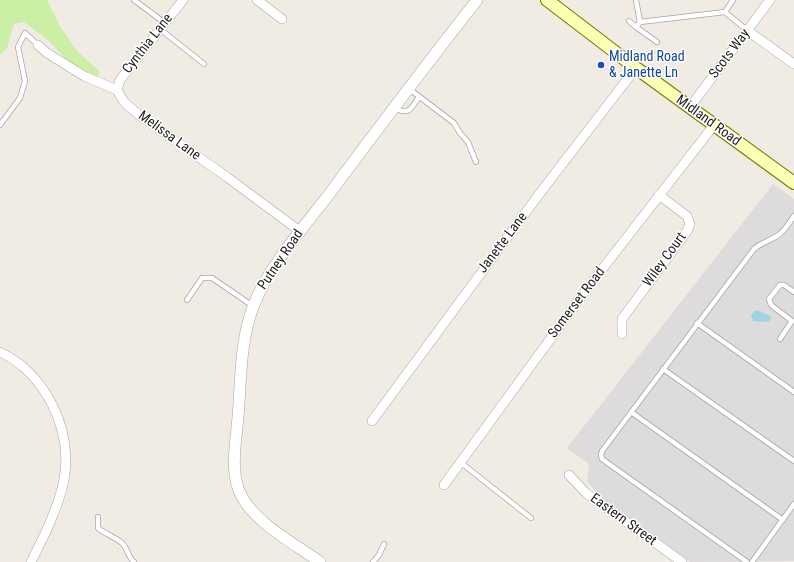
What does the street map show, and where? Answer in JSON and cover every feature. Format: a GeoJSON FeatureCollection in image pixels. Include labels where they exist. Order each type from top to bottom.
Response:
{"type":"FeatureCollection","features":[{"type":"Feature","properties":{"kind":"main road","name":"Midland Road"},"geometry":{"type":"LineString","coordinates":[[547,0],[636,68],[794,183]]}},
{"type":"Feature","properties":{"kind":"street"},"geometry":{"type":"LineString","coordinates":[[257,0],[282,19]]}},
{"type":"Feature","properties":{"kind":"street","name":"Putney Road"},"geometry":{"type":"LineString","coordinates":[[320,562],[259,518],[246,504],[238,488],[235,474],[235,445],[243,352],[247,326],[253,306],[266,280],[408,88],[477,0]]}},
{"type":"Feature","properties":{"kind":"street","name":"Scots Way"},"geometry":{"type":"LineString","coordinates":[[690,107],[770,0]]}},
{"type":"Feature","properties":{"kind":"street","name":"Cynthia Lane"},"geometry":{"type":"LineString","coordinates":[[117,90],[120,80],[163,26],[178,2]]}},
{"type":"Feature","properties":{"kind":"street"},"geometry":{"type":"LineString","coordinates":[[748,31],[794,64]]}},
{"type":"Feature","properties":{"kind":"street"},"geometry":{"type":"LineString","coordinates":[[38,45],[47,53],[84,76],[117,90]]}},
{"type":"Feature","properties":{"kind":"street","name":"Janette Lane"},"geometry":{"type":"LineString","coordinates":[[372,421],[537,197],[636,68]]}},
{"type":"Feature","properties":{"kind":"street","name":"Melissa Lane"},"geometry":{"type":"LineString","coordinates":[[117,90],[124,102],[139,115],[227,177],[301,232]]}},
{"type":"Feature","properties":{"kind":"street","name":"Somerset Road"},"geometry":{"type":"LineString","coordinates":[[444,485],[586,290],[714,125]]}},
{"type":"Feature","properties":{"kind":"street","name":"Wiley Court"},"geometry":{"type":"LineString","coordinates":[[622,334],[622,319],[687,231],[690,224],[687,216],[659,196]]}},
{"type":"Feature","properties":{"kind":"street"},"geometry":{"type":"LineString","coordinates":[[0,352],[18,363],[33,377],[45,392],[57,416],[65,447],[65,469],[60,498],[51,521],[31,562]]}},
{"type":"Feature","properties":{"kind":"street","name":"Eastern Street"},"geometry":{"type":"LineString","coordinates":[[569,475],[586,493],[682,562]]}},
{"type":"Feature","properties":{"kind":"lane"},"geometry":{"type":"LineString","coordinates":[[134,0],[204,64]]}},
{"type":"Feature","properties":{"kind":"lane"},"geometry":{"type":"LineString","coordinates":[[636,0],[640,22]]}},
{"type":"Feature","properties":{"kind":"lane"},"geometry":{"type":"LineString","coordinates":[[725,12],[733,0]]}},
{"type":"Feature","properties":{"kind":"lane"},"geometry":{"type":"LineString","coordinates":[[636,27],[640,22],[725,12],[748,31]]}},
{"type":"Feature","properties":{"kind":"lane"},"geometry":{"type":"LineString","coordinates":[[629,21],[656,42]]}},
{"type":"Feature","properties":{"kind":"lane"},"geometry":{"type":"LineString","coordinates":[[0,125],[20,98],[25,81],[18,48],[25,33],[38,45]]}},
{"type":"Feature","properties":{"kind":"lane"},"geometry":{"type":"LineString","coordinates":[[408,88],[454,123],[468,142],[476,162]]}},
{"type":"Feature","properties":{"kind":"lane"},"geometry":{"type":"LineString","coordinates":[[393,108],[404,112],[408,111],[419,97]]}},
{"type":"Feature","properties":{"kind":"lane"},"geometry":{"type":"LineString","coordinates":[[747,562],[602,459],[601,456],[602,451],[754,249],[759,244],[778,236],[794,216]]}},
{"type":"Feature","properties":{"kind":"lane"},"geometry":{"type":"LineString","coordinates":[[187,300],[202,278],[212,278],[253,306]]}},
{"type":"Feature","properties":{"kind":"lane"},"geometry":{"type":"LineString","coordinates":[[780,339],[792,321],[771,305],[769,299],[780,285],[784,285],[794,292]]}},
{"type":"Feature","properties":{"kind":"lane"},"geometry":{"type":"LineString","coordinates":[[697,323],[794,392]]}},
{"type":"Feature","properties":{"kind":"lane"},"geometry":{"type":"LineString","coordinates":[[663,369],[794,461]]}},
{"type":"Feature","properties":{"kind":"lane"},"geometry":{"type":"LineString","coordinates":[[632,412],[783,520]]}},
{"type":"Feature","properties":{"kind":"lane"},"geometry":{"type":"LineString","coordinates":[[460,462],[531,518]]}},
{"type":"Feature","properties":{"kind":"lane"},"geometry":{"type":"LineString","coordinates":[[752,562],[794,504]]}},
{"type":"Feature","properties":{"kind":"lane"},"geometry":{"type":"LineString","coordinates":[[98,517],[98,528],[121,542],[127,549],[130,558],[134,562]]}},
{"type":"Feature","properties":{"kind":"lane"},"geometry":{"type":"LineString","coordinates":[[373,562],[379,555],[384,544]]}},
{"type":"Feature","properties":{"kind":"shaded area"},"geometry":{"type":"Polygon","coordinates":[[[773,184],[794,199],[794,561],[690,562],[602,499],[587,481],[589,464],[567,448],[773,184]]]}},
{"type":"Feature","properties":{"kind":"green space"},"geometry":{"type":"Polygon","coordinates":[[[0,0],[47,0],[61,28],[77,51],[100,72],[97,77],[67,60],[49,41],[24,22],[14,24],[7,48],[0,55],[0,0]]]}},
{"type":"Feature","properties":{"kind":"water"},"geometry":{"type":"Polygon","coordinates":[[[756,310],[769,315],[771,317],[770,321],[753,321],[751,316],[756,310]]]}},
{"type":"Feature","properties":{"kind":"place","name":"Midland Road & Janette Ln"},"geometry":{"type":"Point","coordinates":[601,65]}}]}
